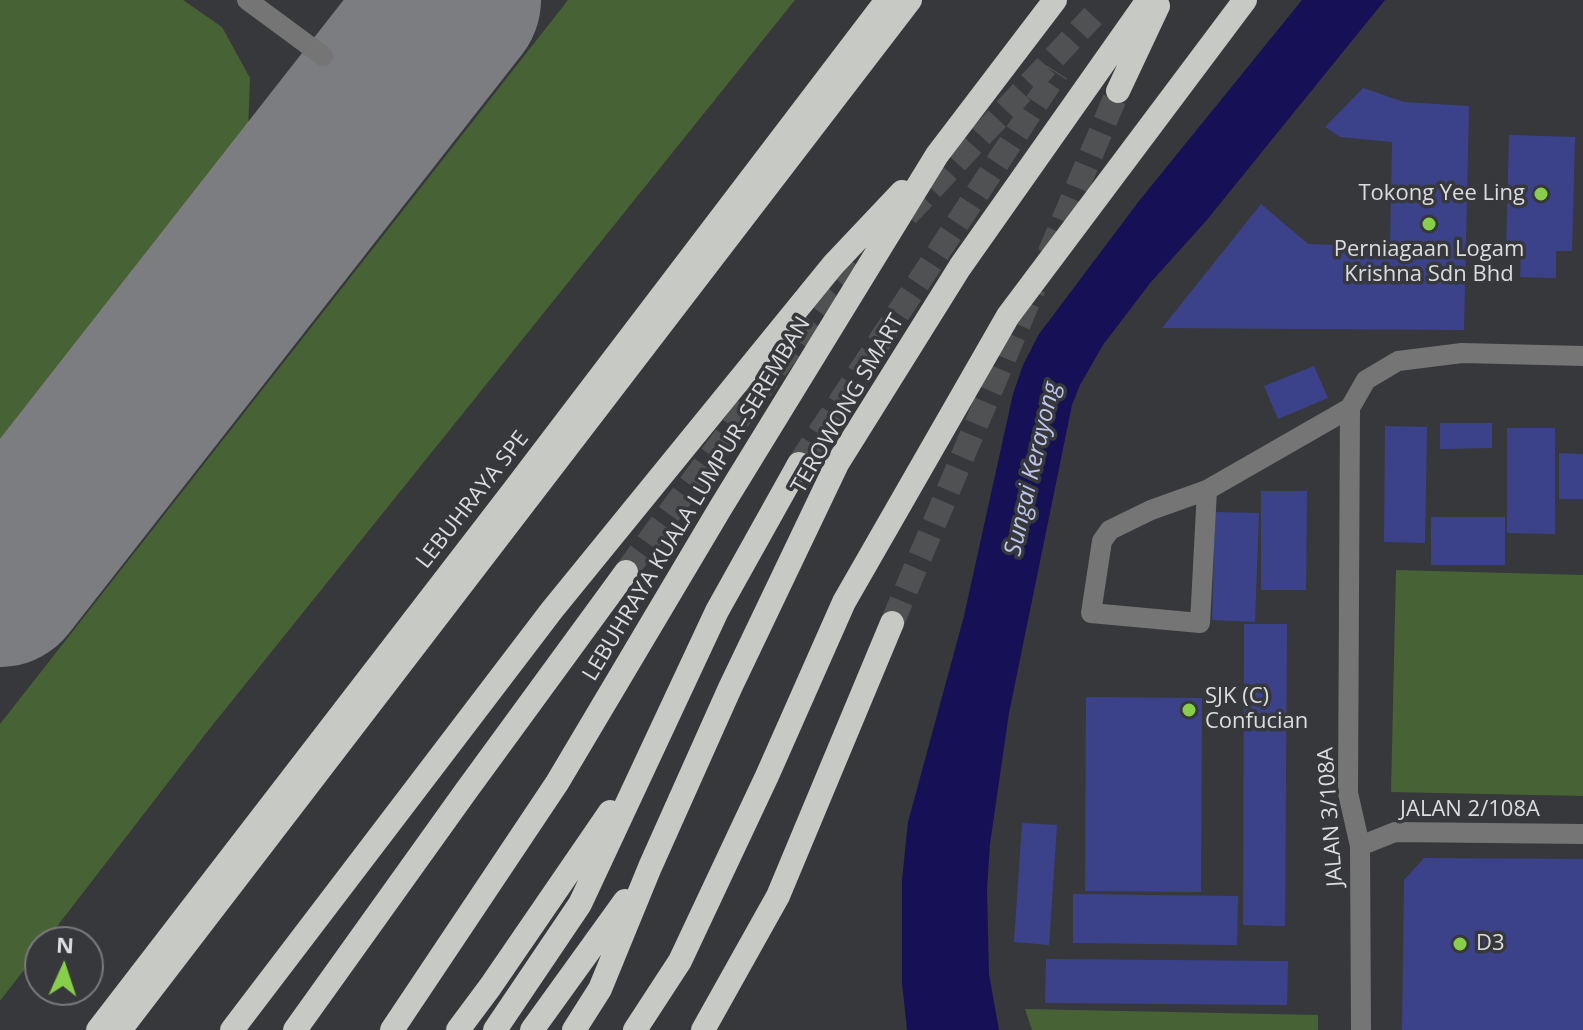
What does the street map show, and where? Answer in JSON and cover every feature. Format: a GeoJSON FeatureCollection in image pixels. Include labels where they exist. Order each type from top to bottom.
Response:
{"type":"FeatureCollection","features":[{"type":"Feature","properties":{"kind":"highway","name":"LEBUHRAYA SPE"},"geometry":{"type":"LineString","coordinates":[[98,1030],[887,0]]}},
{"type":"Feature","properties":{"kind":"highway","name":"LEBUHRAYA SPE"},"geometry":{"type":"LineString","coordinates":[[120,1030],[910,0]]}},
{"type":"Feature","properties":{"kind":"highway","name":"LEBUHRAYA KUALA LUMPUR–SEREMBAN"},"geometry":{"type":"LineString","coordinates":[[392,1030],[557,783],[729,493],[937,155],[1055,0]]}},
{"type":"Feature","properties":{"kind":"highway","name":"TEROWONG SMART"},"geometry":{"type":"LineString","coordinates":[[574,1030],[600,989],[650,867],[730,688],[837,464],[960,267],[1148,0]]}},
{"type":"Feature","properties":{"kind":"highway"},"geometry":{"type":"LineString","coordinates":[[1118,91],[1160,0]]}},
{"type":"Feature","properties":{"kind":"highway"},"geometry":{"type":"LineString","coordinates":[[635,1030],[680,961],[844,602],[1008,316],[1245,0]]}},
{"type":"Feature","properties":{"kind":"highway"},"geometry":{"type":"LineString","coordinates":[[232,1030],[552,610],[833,265],[937,155]]}},
{"type":"Feature","properties":{"kind":"highway","name":"TEROWONG SMART"},"geometry":{"type":"LineString","coordinates":[[495,1030],[580,904],[717,611],[799,464]]}},
{"type":"Feature","properties":{"kind":"highway"},"geometry":{"type":"LineString","coordinates":[[295,1030],[626,572]]}},
{"type":"Feature","properties":{"kind":"highway"},"geometry":{"type":"LineString","coordinates":[[703,1030],[778,896],[892,623]]}},
{"type":"Feature","properties":{"kind":"highway","name":"TEROWONG SMART"},"geometry":{"type":"LineString","coordinates":[[458,1030],[647,758]]}},
{"type":"Feature","properties":{"kind":"highway","name":"TEROWONG SMART"},"geometry":{"type":"LineString","coordinates":[[532,1030],[650,867]]}},
{"type":"Feature","properties":{"kind":"street"},"geometry":{"type":"LineString","coordinates":[[247,0],[323,56]]}},
{"type":"Feature","properties":{"kind":"street"},"geometry":{"type":"LineString","coordinates":[[1207,490],[1200,623],[1091,613],[1102,541],[1110,530],[1151,510],[1207,490],[1350,408],[1366,380],[1398,361],[1462,353],[1583,356]]}},
{"type":"Feature","properties":{"kind":"street","name":"JALAN 3/108A"},"geometry":{"type":"LineString","coordinates":[[1350,408],[1348,793],[1360,846],[1361,1030]]}},
{"type":"Feature","properties":{"kind":"street","name":"JALAN 2/108A"},"geometry":{"type":"LineString","coordinates":[[1360,846],[1395,832],[1583,834]]}},
{"type":"Feature","properties":{"kind":"green space"},"geometry":{"type":"Polygon","coordinates":[[[0,0],[183,0],[222,27],[250,78],[248,132],[0,449],[0,0]]]}},
{"type":"Feature","properties":{"kind":"green space"},"geometry":{"type":"Polygon","coordinates":[[[568,0],[795,0],[207,732],[57,926],[24,926],[24,970],[0,1001],[0,724],[568,0]]]}},
{"type":"Feature","properties":{"kind":"green space"},"geometry":{"type":"Polygon","coordinates":[[[1396,570],[1583,575],[1583,796],[1391,792],[1396,570]]]}},
{"type":"Feature","properties":{"kind":"green space"},"geometry":{"type":"Polygon","coordinates":[[[1025,1009],[1318,1015],[1318,1030],[1032,1030],[1025,1009]]]}},
{"type":"Feature","properties":{"kind":"water","name":"Sungai Kerayong"},"geometry":{"type":"Polygon","coordinates":[[[1302,0],[1385,0],[1206,221],[1151,282],[1103,345],[1072,405],[1009,713],[990,844],[987,889],[989,974],[999,1030],[907,1030],[902,983],[902,880],[908,822],[964,616],[1013,394],[1023,365],[1039,334],[1139,201],[1302,0]]]}},
{"type":"Feature","properties":{"kind":"building","name":"Perniagaan Logam Krishna Sdn Bhd"},"geometry":{"type":"Polygon","coordinates":[[[1363,88],[1404,102],[1469,106],[1464,330],[1162,328],[1261,204],[1308,244],[1390,247],[1392,142],[1340,137],[1325,127],[1363,88]]]}},
{"type":"Feature","properties":{"kind":"building","name":"Tokong Yee Ling"},"geometry":{"type":"Polygon","coordinates":[[[1509,135],[1575,137],[1572,251],[1556,251],[1556,278],[1520,277],[1521,253],[1506,253],[1509,135]]]}},
{"type":"Feature","properties":{"kind":"building"},"geometry":{"type":"Polygon","coordinates":[[[1314,366],[1328,398],[1278,419],[1264,386],[1314,366]]]}},
{"type":"Feature","properties":{"kind":"building"},"geometry":{"type":"Polygon","coordinates":[[[1440,423],[1492,423],[1492,448],[1440,449],[1440,423]]]}},
{"type":"Feature","properties":{"kind":"building"},"geometry":{"type":"Polygon","coordinates":[[[1385,426],[1427,427],[1425,543],[1384,542],[1385,426]]]}},
{"type":"Feature","properties":{"kind":"building"},"geometry":{"type":"Polygon","coordinates":[[[1507,428],[1555,428],[1555,534],[1507,533],[1507,428]]]}},
{"type":"Feature","properties":{"kind":"building"},"geometry":{"type":"Polygon","coordinates":[[[1559,453],[1583,454],[1583,499],[1559,499],[1559,453]]]}},
{"type":"Feature","properties":{"kind":"building"},"geometry":{"type":"Polygon","coordinates":[[[1261,491],[1307,491],[1306,590],[1261,590],[1261,491]]]}},
{"type":"Feature","properties":{"kind":"building"},"geometry":{"type":"Polygon","coordinates":[[[1215,512],[1259,513],[1255,622],[1212,620],[1215,512]]]}},
{"type":"Feature","properties":{"kind":"building"},"geometry":{"type":"Polygon","coordinates":[[[1431,517],[1505,517],[1505,565],[1431,565],[1431,517]]]}},
{"type":"Feature","properties":{"kind":"building"},"geometry":{"type":"Polygon","coordinates":[[[1244,624],[1287,624],[1285,926],[1243,925],[1244,624]]]}},
{"type":"Feature","properties":{"kind":"building"},"geometry":{"type":"Polygon","coordinates":[[[1086,697],[1202,698],[1201,892],[1085,891],[1086,697]]]}},
{"type":"Feature","properties":{"kind":"building"},"geometry":{"type":"Polygon","coordinates":[[[1022,823],[1057,825],[1049,945],[1014,942],[1022,823]]]}},
{"type":"Feature","properties":{"kind":"building"},"geometry":{"type":"Polygon","coordinates":[[[1424,858],[1583,859],[1583,1030],[1402,1030],[1404,880],[1424,858]]]}},
{"type":"Feature","properties":{"kind":"building"},"geometry":{"type":"Polygon","coordinates":[[[1073,894],[1238,896],[1237,945],[1073,943],[1073,894]]]}},
{"type":"Feature","properties":{"kind":"building"},"geometry":{"type":"Polygon","coordinates":[[[1046,959],[1288,961],[1287,1005],[1045,1003],[1046,959]]]}},
{"type":"Feature","properties":{"kind":"runway"},"geometry":{"type":"LineString","coordinates":[[0,580],[454,0]]}},
{"type":"Feature","properties":{"kind":"tunnel"},"geometry":{"type":"LineString","coordinates":[[907,215],[1093,16]]}},
{"type":"Feature","properties":{"kind":"tunnel"},"geometry":{"type":"LineString","coordinates":[[799,464],[1057,72]]}},
{"type":"Feature","properties":{"kind":"tunnel"},"geometry":{"type":"LineString","coordinates":[[1049,254],[1118,91]]}},
{"type":"Feature","properties":{"kind":"tunnel"},"geometry":{"type":"LineString","coordinates":[[626,572],[820,308],[868,257]]}},
{"type":"Feature","properties":{"kind":"tunnel"},"geometry":{"type":"LineString","coordinates":[[892,623],[1034,288]]}},
{"type":"Feature","properties":{"kind":"place","name":"Tokong Yee Ling"},"geometry":{"type":"Point","coordinates":[1541,194]}},
{"type":"Feature","properties":{"kind":"place","name":"Perniagaan Logam Krishna Sdn Bhd"},"geometry":{"type":"Point","coordinates":[1429,224]}},
{"type":"Feature","properties":{"kind":"place","name":"SJK (C) Confucian"},"geometry":{"type":"Point","coordinates":[1189,710]}},
{"type":"Feature","properties":{"kind":"place","name":"D3"},"geometry":{"type":"Point","coordinates":[1460,944]}}]}
